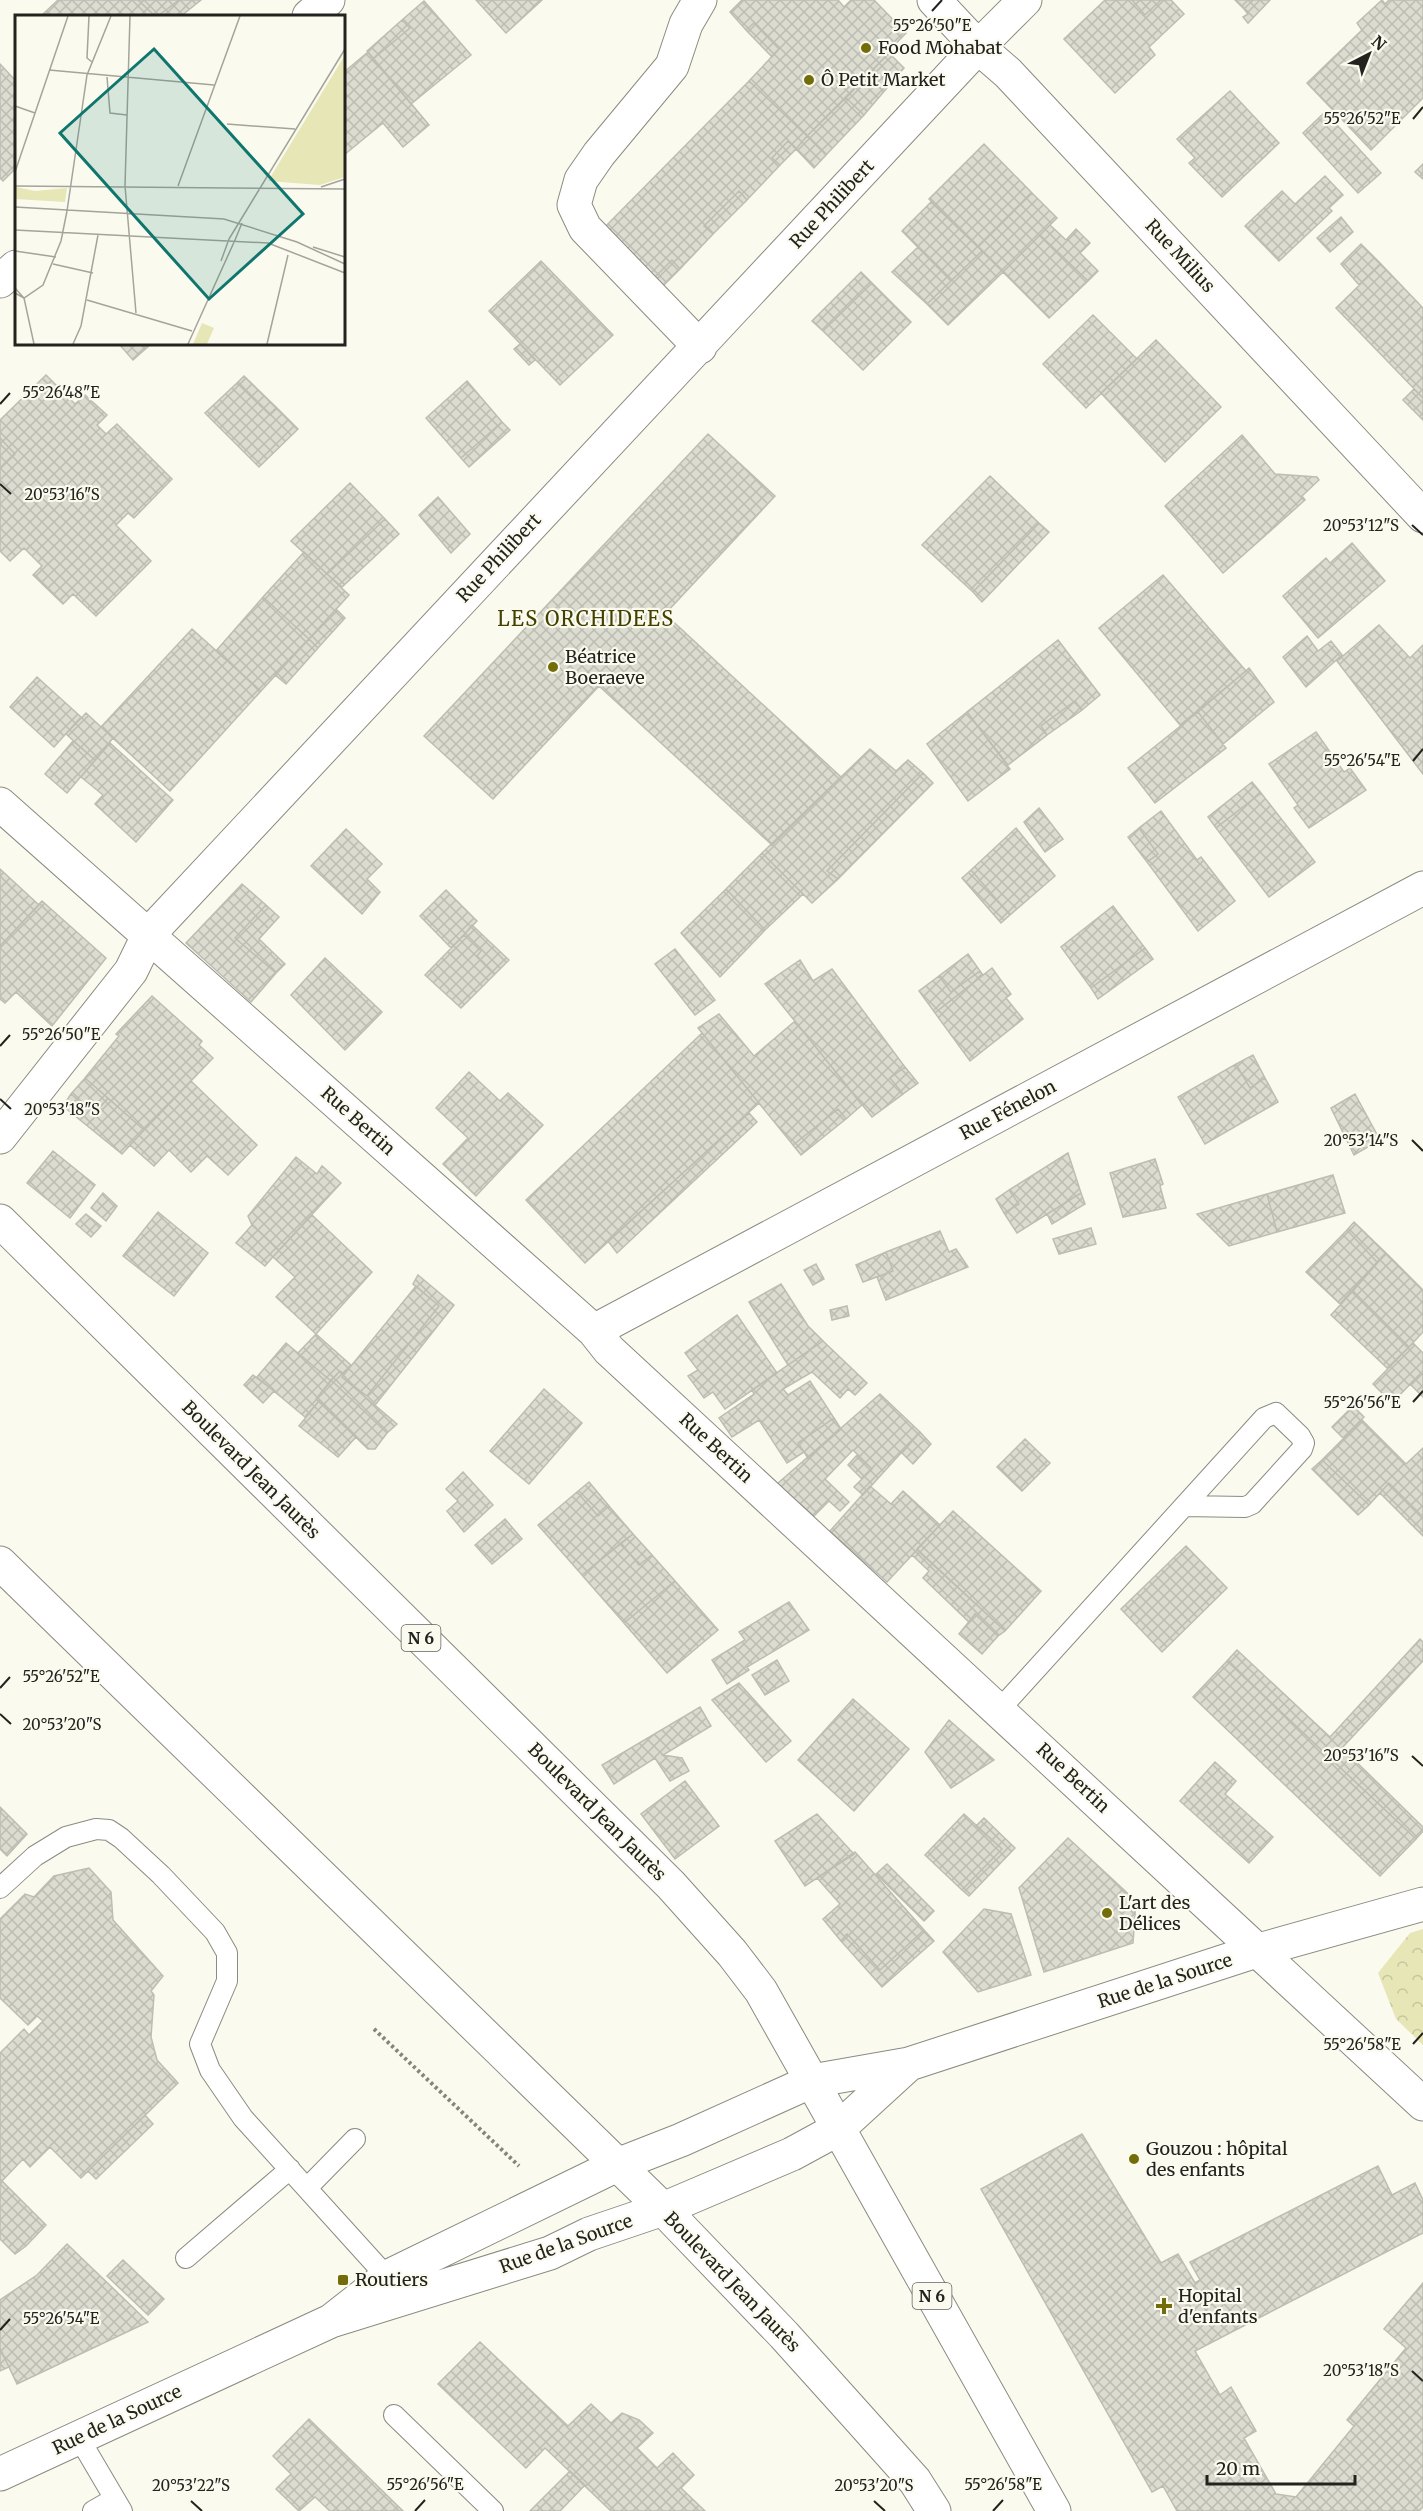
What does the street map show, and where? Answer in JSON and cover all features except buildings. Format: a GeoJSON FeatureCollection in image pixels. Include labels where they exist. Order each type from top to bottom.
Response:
{"type":"FeatureCollection","features":[{"type":"Feature","properties":{"kind":"street"},"geometry":{"type":"LineString","coordinates":[[310,15],[328,0]]}},
{"type":"Feature","properties":{"kind":"street"},"geometry":{"type":"LineString","coordinates":[[700,0],[686,24],[672,66],[580,180],[574,205],[585,228],[700,347]]}},
{"type":"Feature","properties":{"kind":"street","name":"Rue Milius"},"geometry":{"type":"LineString","coordinates":[[934,0],[978,47],[1008,73],[1423,516]]}},
{"type":"Feature","properties":{"kind":"street","name":"Rue Philibert"},"geometry":{"type":"LineString","coordinates":[[0,1137],[131,971],[148,934],[568,483],[700,347],[978,47],[1025,0]]}},
{"type":"Feature","properties":{"kind":"street"},"geometry":{"type":"LineString","coordinates":[[0,281],[15,268]]}},
{"type":"Feature","properties":{"kind":"street","name":"Rue Bertin"},"geometry":{"type":"LineString","coordinates":[[0,804],[594,1331],[609,1350],[1423,2104]]}},
{"type":"Feature","properties":{"kind":"street","name":"Rue Fénelon"},"geometry":{"type":"LineString","coordinates":[[594,1331],[1423,888]]}},
{"type":"Feature","properties":{"kind":"street","name":"Boulevard Jean Jaurès"},"geometry":{"type":"LineString","coordinates":[[0,1221],[671,1885],[732,1953],[760,1991],[812,2081],[1054,2511]]}},
{"type":"Feature","properties":{"kind":"street","name":"Boulevard Jean Jaurès"},"geometry":{"type":"LineString","coordinates":[[0,1563],[663,2209],[784,2335],[848,2406],[915,2481],[934,2511]]}},
{"type":"Feature","properties":{"kind":"street","name":"Rue de la Source"},"geometry":{"type":"LineString","coordinates":[[331,2321],[387,2277],[617,2165],[681,2140],[812,2081],[909,2064],[1259,1950],[1423,1904]]}},
{"type":"Feature","properties":{"kind":"street","name":"Rue de la Source"},"geometry":{"type":"LineString","coordinates":[[0,2474],[331,2321],[550,2253],[589,2234],[663,2209],[792,2154],[838,2129],[909,2064]]}},
{"type":"Feature","properties":{"kind":"lane"},"geometry":{"type":"LineString","coordinates":[[999,1710],[1184,1506],[1270,1414],[1276,1413],[1300,1436],[1304,1443],[1302,1449],[1252,1504],[1245,1507],[1184,1506]]}},
{"type":"Feature","properties":{"kind":"lane"},"geometry":{"type":"LineString","coordinates":[[0,1888],[35,1856],[66,1837],[96,1829],[108,1830],[161,1875],[216,1932],[227,1953],[227,1981],[200,2044],[210,2070],[243,2118],[387,2277]]}},
{"type":"Feature","properties":{"kind":"lane"},"geometry":{"type":"LineString","coordinates":[[307,2188],[355,2139]]}},
{"type":"Feature","properties":{"kind":"lane"},"geometry":{"type":"LineString","coordinates":[[186,2258],[290,2169]]}},
{"type":"Feature","properties":{"kind":"lane"},"geometry":{"type":"LineString","coordinates":[[394,2415],[493,2511]]}},
{"type":"Feature","properties":{"kind":"lane"},"geometry":{"type":"LineString","coordinates":[[79,2438],[118,2505],[93,2511]]}},
{"type":"Feature","properties":{"kind":"path"},"geometry":{"type":"LineString","coordinates":[[374,2029],[551,2196]]}},
{"type":"Feature","properties":{"kind":"green space"},"geometry":{"type":"Polygon","coordinates":[[[1423,1929],[1423,2045],[1396,2019],[1378,1973],[1410,1933],[1423,1929]]]}},
{"type":"Feature","properties":{"kind":"place","name":"Food Mohabat"},"geometry":{"type":"Point","coordinates":[866,48]}},
{"type":"Feature","properties":{"kind":"place","name":"Ô Petit Market"},"geometry":{"type":"Point","coordinates":[809,80]}},
{"type":"Feature","properties":{"kind":"place","name":"Béatrice Boeraeve"},"geometry":{"type":"Point","coordinates":[553,667]}},
{"type":"Feature","properties":{"kind":"place","name":"L'art des Délices"},"geometry":{"type":"Point","coordinates":[1107,1913]}},
{"type":"Feature","properties":{"kind":"place","name":"Gouzou : hôpital des enfants"},"geometry":{"type":"Point","coordinates":[1134,2159]}},
{"type":"Feature","properties":{"kind":"place","name":"Routiers"},"geometry":{"type":"Point","coordinates":[343,2280]}},
{"type":"Feature","properties":{"kind":"place","name":"Hopital d'enfants"},"geometry":{"type":"Point","coordinates":[1164,2306]}},
{"type":"Feature","properties":{"kind":"district","name":"LES ORCHIDEES"},"geometry":{"type":"Point","coordinates":[586,619]}}]}
